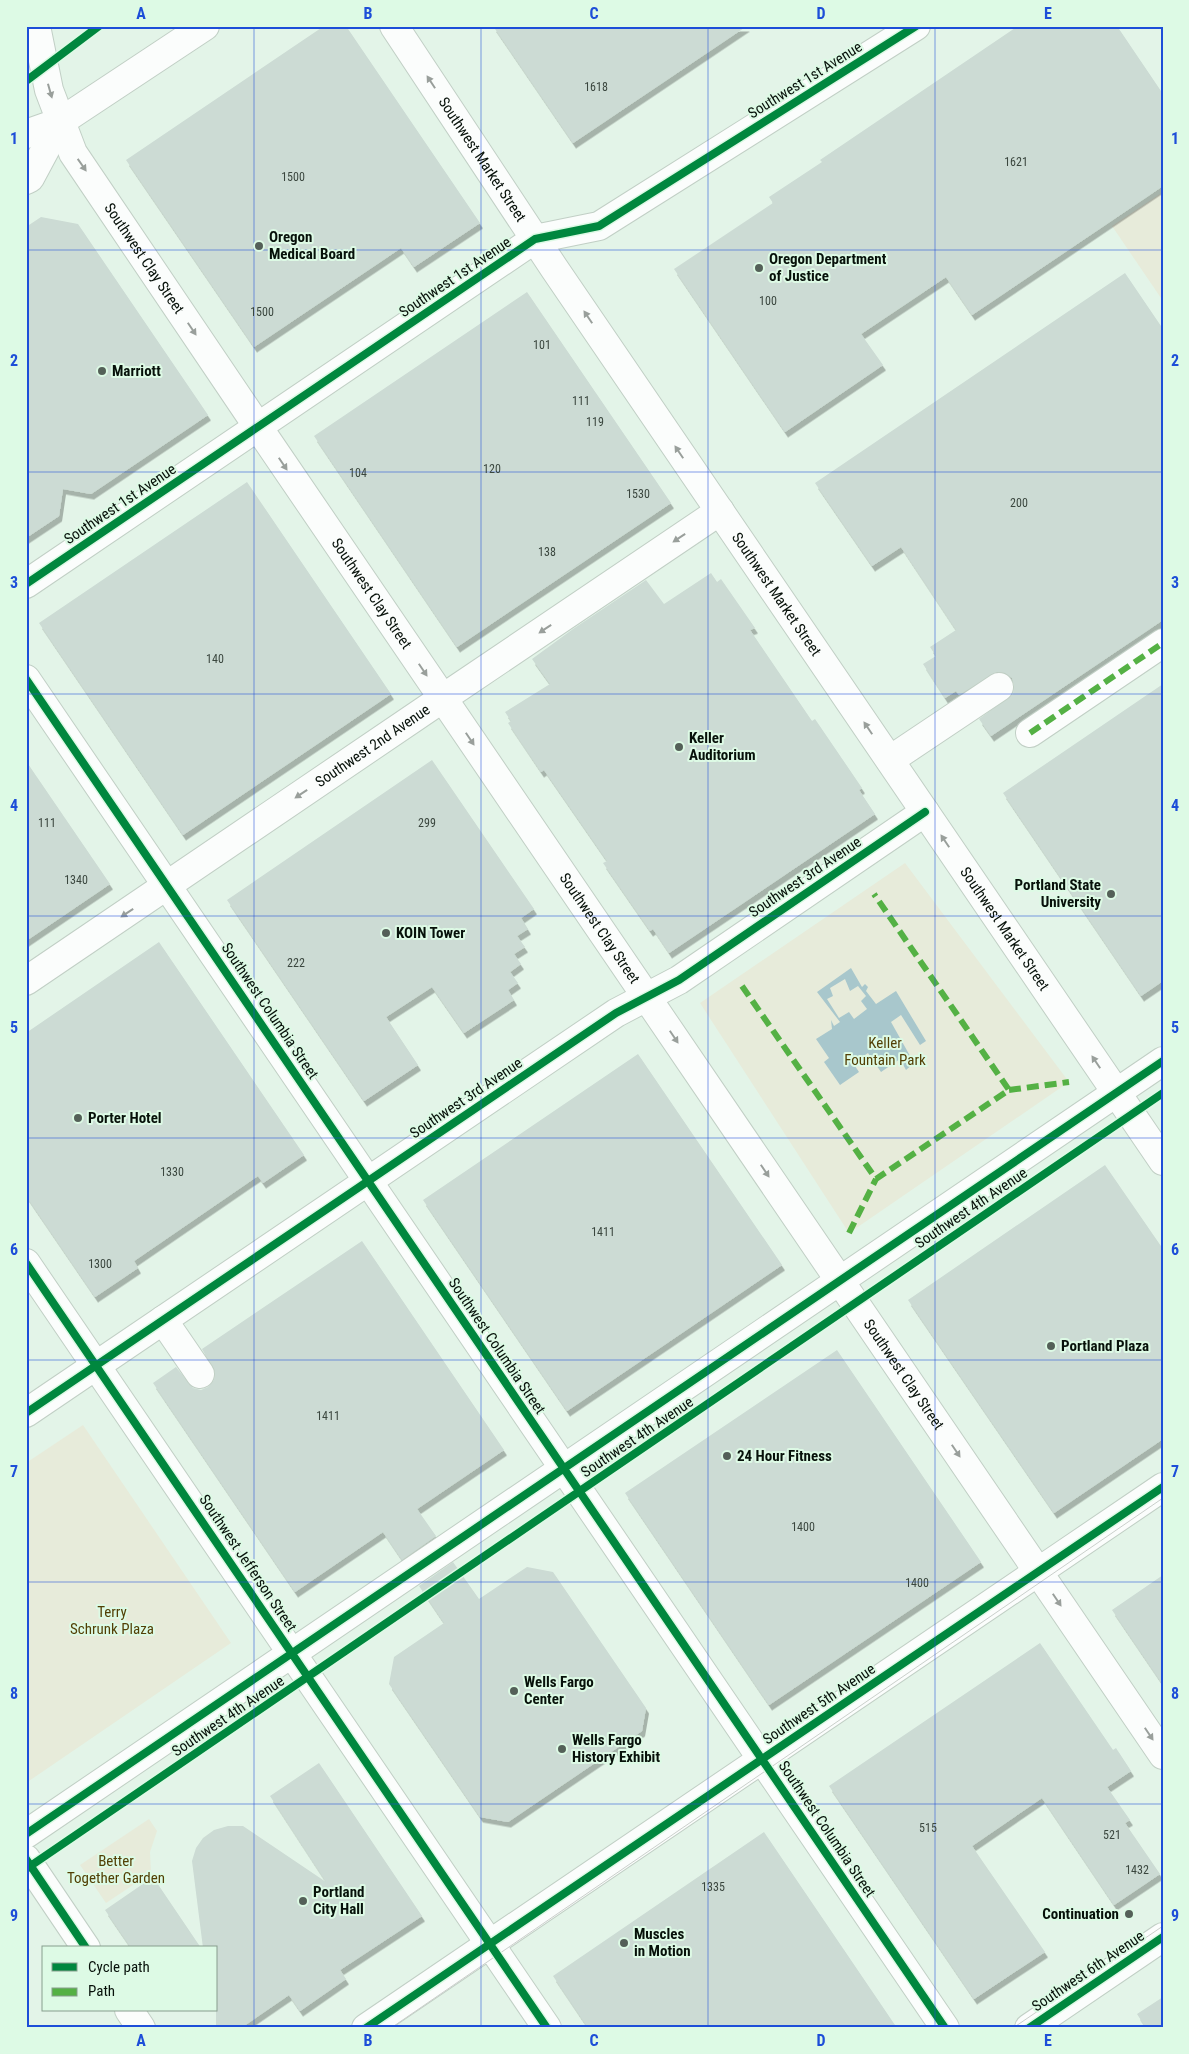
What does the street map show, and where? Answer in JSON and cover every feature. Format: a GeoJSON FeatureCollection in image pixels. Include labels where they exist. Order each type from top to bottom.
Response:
{"type":"FeatureCollection","features":[{"type":"Feature","properties":{"kind":"main road","name":"Southwest Clay Street"},"geometry":{"type":"LineString","coordinates":[[36,26],[49,90],[73,153],[1163,1755]]}},
{"type":"Feature","properties":{"kind":"main road"},"geometry":{"type":"LineString","coordinates":[[26,134],[60,122],[205,26]]}},
{"type":"Feature","properties":{"kind":"main road","name":"Southwest Market Street"},"geometry":{"type":"LineString","coordinates":[[394,26],[535,239],[1163,1160]]}},
{"type":"Feature","properties":{"kind":"main road","name":"Southwest 1st Avenue"},"geometry":{"type":"LineString","coordinates":[[26,584],[535,239],[599,226],[916,26]]}},
{"type":"Feature","properties":{"kind":"main road"},"geometry":{"type":"LineString","coordinates":[[26,180],[30,178],[60,122]]}},
{"type":"Feature","properties":{"kind":"main road","name":"Southwest 2nd Avenue"},"geometry":{"type":"LineString","coordinates":[[26,981],[720,511]]}},
{"type":"Feature","properties":{"kind":"main road"},"geometry":{"type":"LineString","coordinates":[[1030,734],[1163,643]]}},
{"type":"Feature","properties":{"kind":"main road","name":"Southwest Columbia Street"},"geometry":{"type":"LineString","coordinates":[[26,679],[946,2028]]}},
{"type":"Feature","properties":{"kind":"main road"},"geometry":{"type":"LineString","coordinates":[[890,760],[999,686]]}},
{"type":"Feature","properties":{"kind":"main road","name":"Southwest 3rd Avenue"},"geometry":{"type":"LineString","coordinates":[[26,1413],[616,1012],[679,980],[926,812]]}},
{"type":"Feature","properties":{"kind":"main road","name":"Southwest 4th Avenue"},"geometry":{"type":"LineString","coordinates":[[26,1834],[1163,1061]]}},
{"type":"Feature","properties":{"kind":"main road","name":"Southwest Jefferson Street"},"geometry":{"type":"LineString","coordinates":[[26,1263],[547,2028]]}},
{"type":"Feature","properties":{"kind":"main road"},"geometry":{"type":"LineString","coordinates":[[163,1320],[200,1374]]}},
{"type":"Feature","properties":{"kind":"main road","name":"Southwest 5th Avenue"},"geometry":{"type":"LineString","coordinates":[[366,2028],[1163,1487]]}},
{"type":"Feature","properties":{"kind":"main road"},"geometry":{"type":"LineString","coordinates":[[26,1859],[85,1946]]}},
{"type":"Feature","properties":{"kind":"main road","name":"Southwest 6th Avenue"},"geometry":{"type":"LineString","coordinates":[[1029,2028],[1163,1937]]}},
{"type":"Feature","properties":{"kind":"main road"},"geometry":{"type":"LineString","coordinates":[[130,2012],[141,2028]]}},
{"type":"Feature","properties":{"kind":"green space"},"geometry":{"type":"Polygon","coordinates":[[[1163,192],[1163,301],[1112,226],[1163,192]]]}},
{"type":"Feature","properties":{"kind":"green space","name":"Keller Fountain Park"},"geometry":{"type":"Polygon","coordinates":[[[905,863],[1069,1082],[849,1233],[700,1003],[905,863]]]}},
{"type":"Feature","properties":{"kind":"green space","name":"Terry Schrunk Plaza"},"geometry":{"type":"Polygon","coordinates":[[[83,1425],[231,1643],[26,1783],[26,1463],[83,1425]]]}},
{"type":"Feature","properties":{"kind":"green space","name":"Better Together Garden"},"geometry":{"type":"Polygon","coordinates":[[[149,1819],[157,1831],[150,1852],[151,1873],[106,1903],[80,1865],[149,1819]]]}},
{"type":"Feature","properties":{"kind":"water"},"geometry":{"type":"Polygon","coordinates":[[[851,968],[862,987],[865,984],[868,987],[866,991],[876,1004],[896,991],[926,1041],[920,1045],[901,1015],[891,1022],[914,1063],[906,1070],[900,1059],[881,1072],[868,1053],[853,1063],[859,1072],[840,1085],[824,1062],[829,1058],[816,1039],[832,1029],[831,1020],[834,1026],[840,1022],[817,992],[851,968]],[[845,979],[830,988],[833,996],[827,999],[839,1018],[849,1012],[854,1019],[867,1009],[861,1001],[866,996],[858,986],[850,991],[845,979]]]}},
{"type":"Feature","properties":{"kind":"building"},"geometry":{"type":"Polygon","coordinates":[[[324,26],[346,26],[480,223],[414,267],[401,248],[254,347],[126,160],[324,26]]]}},
{"type":"Feature","properties":{"kind":"building"},"geometry":{"type":"Polygon","coordinates":[[[493,26],[747,26],[573,143],[493,26]]]}},
{"type":"Feature","properties":{"kind":"building"},"geometry":{"type":"Polygon","coordinates":[[[1018,26],[1117,26],[1163,94],[1163,186],[972,315],[946,277],[861,334],[883,365],[785,432],[674,269],[773,203],[769,197],[822,162],[820,160],[1018,26]]]}},
{"type":"Feature","properties":{"kind":"building","name":"Marriott"},"geometry":{"type":"Polygon","coordinates":[[[41,217],[78,224],[208,415],[91,494],[63,489],[59,516],[26,538],[26,227],[41,217]]]}},
{"type":"Feature","properties":{"kind":"building"},"geometry":{"type":"Polygon","coordinates":[[[1125,273],[1163,329],[1163,620],[991,736],[979,719],[1013,694],[1014,685],[1012,678],[1005,673],[997,672],[959,695],[956,691],[945,698],[923,664],[936,656],[930,647],[956,630],[901,547],[872,566],[815,483],[1125,273]]]}},
{"type":"Feature","properties":{"kind":"building"},"geometry":{"type":"Polygon","coordinates":[[[527,292],[671,503],[457,647],[314,436],[527,292]]]}},
{"type":"Feature","properties":{"kind":"building"},"geometry":{"type":"Polygon","coordinates":[[[247,482],[391,694],[183,835],[39,623],[247,482]]]}},
{"type":"Feature","properties":{"kind":"building","name":"Keller Auditorium"},"geometry":{"type":"Polygon","coordinates":[[[711,573],[717,582],[721,579],[755,628],[750,630],[812,721],[815,719],[862,788],[859,790],[875,814],[669,953],[653,929],[650,931],[603,863],[607,861],[544,770],[541,772],[508,723],[511,721],[505,712],[550,684],[532,659],[573,629],[646,580],[664,604],[711,573]]]}},
{"type":"Feature","properties":{"kind":"building","name":"Portland State University"},"geometry":{"type":"Polygon","coordinates":[[[1163,684],[1163,981],[1141,996],[1003,793],[1163,684]]]}},
{"type":"Feature","properties":{"kind":"building","name":"KOIN Tower"},"geometry":{"type":"Polygon","coordinates":[[[432,760],[534,909],[521,918],[528,929],[517,936],[525,947],[514,954],[521,964],[510,972],[518,983],[508,990],[514,1000],[464,1033],[432,987],[386,1017],[418,1065],[364,1101],[227,900],[432,760]]]}},
{"type":"Feature","properties":{"kind":"building"},"geometry":{"type":"Polygon","coordinates":[[[26,761],[110,884],[26,941],[26,761]]]}},
{"type":"Feature","properties":{"kind":"building"},"geometry":{"type":"Polygon","coordinates":[[[159,942],[304,1155],[263,1183],[258,1176],[134,1261],[138,1268],[95,1297],[26,1196],[26,1033],[159,942]]]}},
{"type":"Feature","properties":{"kind":"building"},"geometry":{"type":"Polygon","coordinates":[[[638,1054],[782,1265],[567,1411],[423,1200],[638,1054]]]}},
{"type":"Feature","properties":{"kind":"building","name":"Portland Plaza"},"geometry":{"type":"Polygon","coordinates":[[[1105,1165],[1163,1249],[1163,1439],[1054,1513],[908,1300],[1105,1165]]]}},
{"type":"Feature","properties":{"kind":"building"},"geometry":{"type":"Polygon","coordinates":[[[362,1241],[504,1450],[417,1509],[436,1536],[402,1560],[383,1532],[295,1592],[153,1383],[176,1367],[193,1388],[201,1390],[208,1387],[214,1380],[215,1372],[202,1349],[362,1241]]]}},
{"type":"Feature","properties":{"kind":"building"},"geometry":{"type":"Polygon","coordinates":[[[837,1350],[981,1562],[769,1705],[625,1493],[837,1350]]]}},
{"type":"Feature","properties":{"kind":"building","name":"Wells Fargo Center"},"geometry":{"type":"Polygon","coordinates":[[[453,1562],[479,1599],[527,1567],[553,1572],[646,1708],[642,1731],[508,1822],[480,1817],[389,1684],[394,1657],[444,1623],[419,1586],[453,1562]]]}},
{"type":"Feature","properties":{"kind":"building"},"geometry":{"type":"Polygon","coordinates":[[[1163,1575],[1163,1685],[1112,1610],[1163,1575]]]}},
{"type":"Feature","properties":{"kind":"building"},"geometry":{"type":"Polygon","coordinates":[[[1040,1643],[1113,1750],[1116,1748],[1131,1771],[1107,1787],[1130,1820],[1125,1823],[1160,1874],[1114,1905],[1042,1798],[972,1846],[1045,1952],[974,1999],[829,1786],[1040,1643]]]}},
{"type":"Feature","properties":{"kind":"building","name":"Portland City Hall"},"geometry":{"type":"Polygon","coordinates":[[[319,1763],[422,1916],[340,1970],[346,1979],[300,2011],[289,1995],[241,2028],[216,2028],[216,2012],[218,2012],[218,1946],[203,1946],[192,1861],[196,1848],[203,1838],[214,1830],[228,1826],[243,1826],[326,1882],[270,1796],[319,1763]]]}},
{"type":"Feature","properties":{"kind":"building"},"geometry":{"type":"Polygon","coordinates":[[[764,1832],[897,2028],[588,2028],[553,1976],[764,1832]]]}},
{"type":"Feature","properties":{"kind":"building"},"geometry":{"type":"Polygon","coordinates":[[[153,1877],[200,1946],[130,1946],[105,1910],[153,1877]]]}},
{"type":"Feature","properties":{"kind":"building"},"geometry":{"type":"Polygon","coordinates":[[[1163,1997],[1163,2028],[1146,2028],[1137,2014],[1163,1997]]]}},
{"type":"Feature","properties":{"kind":"tram line"},"geometry":{"type":"LineString","coordinates":[[391,2028],[1163,1498]]}},
{"type":"Feature","properties":{"kind":"tram line"},"geometry":{"type":"LineString","coordinates":[[1013,2028],[1163,1926]]}},
{"type":"Feature","properties":{"kind":"marked path"},"geometry":{"type":"LineString","coordinates":[[1030,733],[1163,643]]}},
{"type":"Feature","properties":{"kind":"marked path"},"geometry":{"type":"LineString","coordinates":[[742,986],[876,1179],[1009,1090],[874,894]]}},
{"type":"Feature","properties":{"kind":"marked path"},"geometry":{"type":"LineString","coordinates":[[1009,1090],[1069,1082]]}},
{"type":"Feature","properties":{"kind":"marked path"},"geometry":{"type":"LineString","coordinates":[[849,1233],[876,1179]]}},
{"type":"Feature","properties":{"kind":"cycle path"},"geometry":{"type":"LineString","coordinates":[[26,81],[99,26]]}},
{"type":"Feature","properties":{"kind":"cycle path"},"geometry":{"type":"LineString","coordinates":[[26,584],[535,239],[599,226],[916,26]]}},
{"type":"Feature","properties":{"kind":"cycle path"},"geometry":{"type":"LineString","coordinates":[[26,679],[945,2028]]}},
{"type":"Feature","properties":{"kind":"cycle path"},"geometry":{"type":"LineString","coordinates":[[26,1413],[616,1013],[679,980],[925,812]]}},
{"type":"Feature","properties":{"kind":"cycle path"},"geometry":{"type":"LineString","coordinates":[[26,1834],[1163,1061]]}},
{"type":"Feature","properties":{"kind":"cycle path"},"geometry":{"type":"LineString","coordinates":[[26,1869],[1163,1093]]}},
{"type":"Feature","properties":{"kind":"cycle path"},"geometry":{"type":"LineString","coordinates":[[26,1263],[547,2028]]}},
{"type":"Feature","properties":{"kind":"cycle path"},"geometry":{"type":"LineString","coordinates":[[366,2028],[1163,1487]]}},
{"type":"Feature","properties":{"kind":"cycle path"},"geometry":{"type":"LineString","coordinates":[[26,1859],[85,1946]]}},
{"type":"Feature","properties":{"kind":"cycle path"},"geometry":{"type":"LineString","coordinates":[[1029,2028],[1163,1937]]}},
{"type":"Feature","properties":{"kind":"place","name":"Oregon Medical Board"},"geometry":{"type":"Point","coordinates":[259,246]}},
{"type":"Feature","properties":{"kind":"place","name":"Oregon Department of Justice"},"geometry":{"type":"Point","coordinates":[759,268]}},
{"type":"Feature","properties":{"kind":"place","name":"Marriott"},"geometry":{"type":"Point","coordinates":[102,371]}},
{"type":"Feature","properties":{"kind":"place","name":"Keller Auditorium"},"geometry":{"type":"Point","coordinates":[679,747]}},
{"type":"Feature","properties":{"kind":"place","name":"Portland State University"},"geometry":{"type":"Point","coordinates":[1111,894]}},
{"type":"Feature","properties":{"kind":"place","name":"KOIN Tower"},"geometry":{"type":"Point","coordinates":[386,933]}},
{"type":"Feature","properties":{"kind":"place","name":"Porter Hotel"},"geometry":{"type":"Point","coordinates":[78,1118]}},
{"type":"Feature","properties":{"kind":"place","name":"Portland Plaza"},"geometry":{"type":"Point","coordinates":[1051,1346]}},
{"type":"Feature","properties":{"kind":"place","name":"24 Hour Fitness"},"geometry":{"type":"Point","coordinates":[727,1456]}},
{"type":"Feature","properties":{"kind":"place","name":"Wells Fargo Center"},"geometry":{"type":"Point","coordinates":[514,1691]}},
{"type":"Feature","properties":{"kind":"place","name":"Wells Fargo History Exhibit"},"geometry":{"type":"Point","coordinates":[562,1749]}},
{"type":"Feature","properties":{"kind":"place","name":"Portland City Hall"},"geometry":{"type":"Point","coordinates":[303,1901]}},
{"type":"Feature","properties":{"kind":"place","name":"Continuation"},"geometry":{"type":"Point","coordinates":[1129,1914]}},
{"type":"Feature","properties":{"kind":"place","name":"Muscles in Motion"},"geometry":{"type":"Point","coordinates":[624,1943]}}]}
